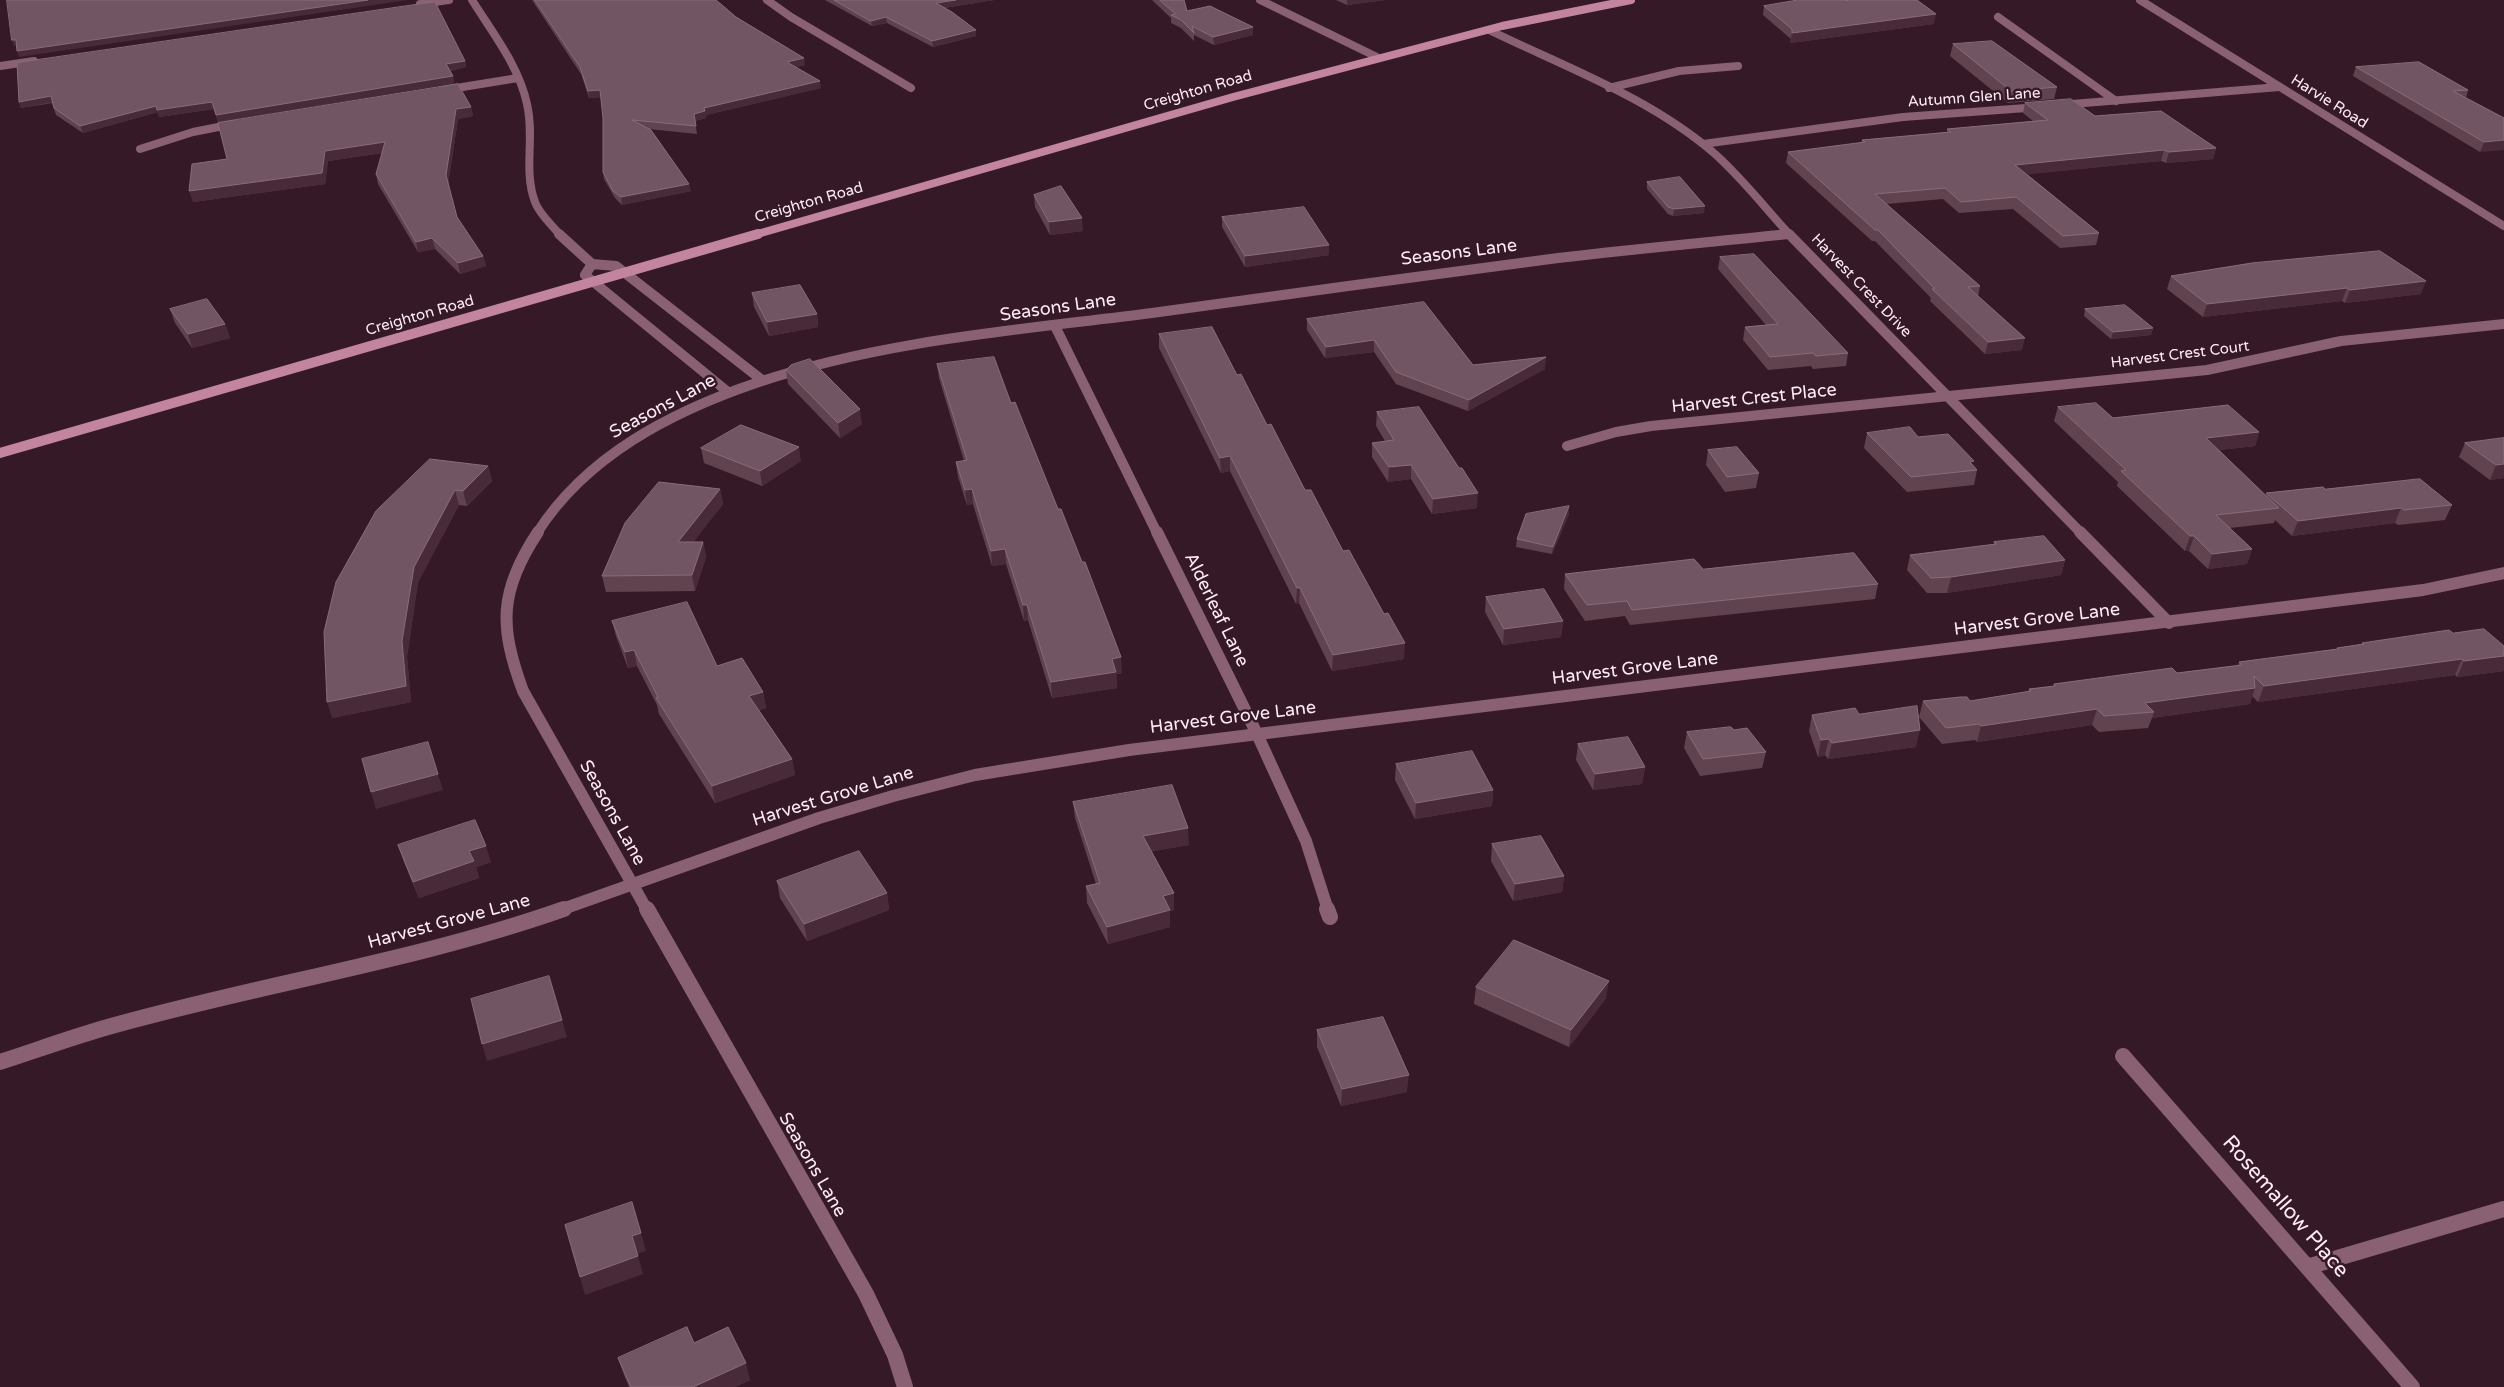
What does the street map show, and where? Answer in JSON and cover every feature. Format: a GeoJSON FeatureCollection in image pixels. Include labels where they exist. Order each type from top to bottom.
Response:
{"type":"FeatureCollection","features":[{"type":"Feature","properties":{"kind":"main road","name":"Creighton Road"},"geometry":{"type":"LineString","coordinates":[[0,454],[624,272],[1377,57],[1489,30],[1631,0]]}},
{"type":"Feature","properties":{"kind":"street"},"geometry":{"type":"LineString","coordinates":[[410,6],[449,0]]}},
{"type":"Feature","properties":{"kind":"street"},"geometry":{"type":"LineString","coordinates":[[472,0],[512,65],[528,110],[530,124],[528,174],[535,204],[560,236],[592,264],[616,266],[762,380]]}},
{"type":"Feature","properties":{"kind":"street"},"geometry":{"type":"LineString","coordinates":[[767,0],[798,22],[911,88]]}},
{"type":"Feature","properties":{"kind":"street"},"geometry":{"type":"LineString","coordinates":[[1260,0],[1377,57]]}},
{"type":"Feature","properties":{"kind":"street","name":"Harvie Road"},"geometry":{"type":"LineString","coordinates":[[2140,0],[2504,226]]}},
{"type":"Feature","properties":{"kind":"street"},"geometry":{"type":"LineString","coordinates":[[1998,17],[2116,101]]}},
{"type":"Feature","properties":{"kind":"street","name":"Harvest Crest Drive"},"geometry":{"type":"LineString","coordinates":[[1489,30],[1609,88],[1668,121],[1703,144],[1731,169],[1790,234],[2169,623]]}},
{"type":"Feature","properties":{"kind":"street"},"geometry":{"type":"LineString","coordinates":[[0,66],[39,60]]}},
{"type":"Feature","properties":{"kind":"street"},"geometry":{"type":"LineString","coordinates":[[1609,88],[1679,71],[1738,66]]}},
{"type":"Feature","properties":{"kind":"street"},"geometry":{"type":"LineString","coordinates":[[431,92],[518,78]]}},
{"type":"Feature","properties":{"kind":"street","name":"Autumn Glen Lane"},"geometry":{"type":"LineString","coordinates":[[1703,144],[1903,117],[2279,87]]}},
{"type":"Feature","properties":{"kind":"street"},"geometry":{"type":"LineString","coordinates":[[140,149],[193,132],[239,124]]}},
{"type":"Feature","properties":{"kind":"street","name":"Seasons Lane"},"geometry":{"type":"LineString","coordinates":[[905,1387],[895,1354],[866,1294],[523,691],[511,661],[506,632],[506,601],[515,571],[531,538],[553,507],[582,478],[616,450],[704,402],[762,380],[876,350],[1560,258],[1790,234]]}},
{"type":"Feature","properties":{"kind":"street"},"geometry":{"type":"LineString","coordinates":[[592,264],[585,275],[728,392]]}},
{"type":"Feature","properties":{"kind":"street","name":"Harvest Crest Court"},"geometry":{"type":"LineString","coordinates":[[1947,395],[2207,370],[2247,363],[2343,340],[2504,324]]}},
{"type":"Feature","properties":{"kind":"street","name":"Alderleaf Lane"},"geometry":{"type":"LineString","coordinates":[[1055,326],[1257,734],[1306,841],[1330,917]]}},
{"type":"Feature","properties":{"kind":"street","name":"Harvest Crest Place"},"geometry":{"type":"LineString","coordinates":[[1567,446],[1616,432],[1651,426],[1947,395]]}},
{"type":"Feature","properties":{"kind":"street","name":"Harvest Grove Lane"},"geometry":{"type":"LineString","coordinates":[[0,1062],[144,1018],[418,952],[504,928],[820,818],[975,775],[1129,750],[2169,623],[2423,590],[2504,573]]}},
{"type":"Feature","properties":{"kind":"street","name":"Rosemallow Place"},"geometry":{"type":"LineString","coordinates":[[2124,1056],[2412,1387]]}},
{"type":"Feature","properties":{"kind":"street"},"geometry":{"type":"LineString","coordinates":[[2307,1267],[2504,1209]]}},
{"type":"Feature","properties":{"kind":"building"},"geometry":{"type":"Polygon","coordinates":[[[7,0],[368,0],[17,51],[16,40],[12,40],[7,0]]]}},
{"type":"Feature","properties":{"kind":"building"},"geometry":{"type":"Polygon","coordinates":[[[535,0],[716,0],[736,17],[804,58],[787,62],[820,81],[704,108],[705,111],[694,114],[696,126],[632,120],[651,130],[689,184],[621,197],[613,191],[603,172],[603,118],[600,90],[588,91],[580,67],[535,0]]]}},
{"type":"Feature","properties":{"kind":"building"},"geometry":{"type":"Polygon","coordinates":[[[834,0],[956,0],[936,3],[976,30],[932,41],[886,17],[871,21],[834,0]]]}},
{"type":"Feature","properties":{"kind":"building"},"geometry":{"type":"Polygon","coordinates":[[[1160,0],[1184,0],[1187,11],[1210,6],[1253,27],[1213,37],[1192,26],[1194,33],[1181,20],[1171,15],[1175,14],[1160,0]]]}},
{"type":"Feature","properties":{"kind":"building"},"geometry":{"type":"Polygon","coordinates":[[[1798,0],[1917,0],[1936,14],[1792,33],[1792,29],[1764,6],[1798,0]]]}},
{"type":"Feature","properties":{"kind":"building"},"geometry":{"type":"Polygon","coordinates":[[[435,2],[465,61],[446,64],[453,76],[216,115],[212,102],[157,110],[156,106],[80,126],[54,108],[51,96],[19,102],[17,63],[435,2]]]}},
{"type":"Feature","properties":{"kind":"building"},"geometry":{"type":"Polygon","coordinates":[[[1992,41],[2057,87],[2011,91],[1953,44],[1992,41]]]}},
{"type":"Feature","properties":{"kind":"building"},"geometry":{"type":"Polygon","coordinates":[[[2419,62],[2468,90],[2453,91],[2504,118],[2504,140],[2484,142],[2356,67],[2419,62]]]}},
{"type":"Feature","properties":{"kind":"building"},"geometry":{"type":"Polygon","coordinates":[[[458,84],[471,107],[456,109],[446,175],[457,217],[483,256],[458,263],[432,238],[416,242],[376,174],[385,142],[325,151],[322,173],[189,191],[192,164],[227,159],[218,123],[458,84]]]}},
{"type":"Feature","properties":{"kind":"building"},"geometry":{"type":"Polygon","coordinates":[[[2071,99],[2095,116],[2161,111],[2216,148],[2169,152],[2164,150],[2015,165],[2099,233],[2063,236],[2016,197],[1961,202],[1945,188],[1875,194],[1980,286],[1968,287],[2025,338],[1988,342],[1932,289],[1935,289],[1878,230],[1875,230],[1788,152],[1865,142],[1862,140],[1951,132],[1947,129],[2048,120],[2025,103],[2071,99]]]}},
{"type":"Feature","properties":{"kind":"building"},"geometry":{"type":"Polygon","coordinates":[[[1680,177],[1705,206],[1674,209],[1668,207],[1647,182],[1680,177]]]}},
{"type":"Feature","properties":{"kind":"building"},"geometry":{"type":"Polygon","coordinates":[[[1061,186],[1082,218],[1049,222],[1034,195],[1061,186]]]}},
{"type":"Feature","properties":{"kind":"building"},"geometry":{"type":"Polygon","coordinates":[[[1304,207],[1329,245],[1245,256],[1222,217],[1304,207]]]}},
{"type":"Feature","properties":{"kind":"building"},"geometry":{"type":"Polygon","coordinates":[[[2380,251],[2426,281],[2207,304],[2171,276],[2252,263],[2380,251]]]}},
{"type":"Feature","properties":{"kind":"building"},"geometry":{"type":"Polygon","coordinates":[[[1754,254],[1848,353],[1816,356],[1813,353],[1770,357],[1745,327],[1778,324],[1720,257],[1754,254]]]}},
{"type":"Feature","properties":{"kind":"building"},"geometry":{"type":"Polygon","coordinates":[[[800,285],[817,314],[767,322],[752,293],[800,285]]]}},
{"type":"Feature","properties":{"kind":"building"},"geometry":{"type":"Polygon","coordinates":[[[207,299],[225,324],[188,334],[170,309],[207,299]]]}},
{"type":"Feature","properties":{"kind":"building"},"geometry":{"type":"Polygon","coordinates":[[[1424,302],[1473,365],[1546,357],[1469,400],[1396,372],[1374,340],[1326,347],[1307,319],[1424,302]]]}},
{"type":"Feature","properties":{"kind":"building"},"geometry":{"type":"Polygon","coordinates":[[[2125,305],[2153,328],[2113,332],[2085,309],[2125,305]]]}},
{"type":"Feature","properties":{"kind":"building"},"geometry":{"type":"Polygon","coordinates":[[[1212,327],[1237,375],[1241,374],[1267,425],[1271,424],[1305,490],[1311,490],[1343,551],[1349,550],[1384,614],[1388,613],[1405,643],[1333,655],[1230,456],[1220,458],[1159,334],[1212,327]]]}},
{"type":"Feature","properties":{"kind":"building"},"geometry":{"type":"Polygon","coordinates":[[[994,357],[1011,403],[1015,402],[1058,509],[1061,509],[1082,562],[1085,562],[1121,657],[1112,659],[1116,672],[1051,682],[1027,605],[1023,605],[1005,549],[991,551],[972,489],[965,490],[956,462],[967,460],[937,364],[994,357]]]}},
{"type":"Feature","properties":{"kind":"building"},"geometry":{"type":"Polygon","coordinates":[[[810,359],[860,409],[838,423],[786,370],[791,365],[810,359]]]}},
{"type":"Feature","properties":{"kind":"building"},"geometry":{"type":"Polygon","coordinates":[[[2096,403],[2113,418],[2228,405],[2259,432],[2206,438],[2279,508],[2216,515],[2252,549],[2212,554],[2194,536],[2190,536],[2121,471],[2126,470],[2058,407],[2096,403]]]}},
{"type":"Feature","properties":{"kind":"building"},"geometry":{"type":"Polygon","coordinates":[[[1419,407],[1459,468],[1462,468],[1478,493],[1433,499],[1411,465],[1389,467],[1372,443],[1394,440],[1377,412],[1419,407]]]}},
{"type":"Feature","properties":{"kind":"building"},"geometry":{"type":"Polygon","coordinates":[[[741,425],[799,447],[760,471],[701,448],[741,425]]]}},
{"type":"Feature","properties":{"kind":"building"},"geometry":{"type":"Polygon","coordinates":[[[1910,427],[1918,437],[1948,434],[1974,461],[1970,462],[1977,470],[1911,477],[1867,433],[1910,427]]]}},
{"type":"Feature","properties":{"kind":"building"},"geometry":{"type":"Polygon","coordinates":[[[2504,438],[2504,464],[2496,465],[2465,443],[2504,438]]]}},
{"type":"Feature","properties":{"kind":"building"},"geometry":{"type":"Polygon","coordinates":[[[1737,447],[1759,473],[1727,477],[1708,450],[1737,447]]]}},
{"type":"Feature","properties":{"kind":"building"},"geometry":{"type":"Polygon","coordinates":[[[430,459],[488,466],[463,491],[455,490],[414,567],[402,641],[406,686],[327,702],[324,632],[336,582],[376,511],[430,459]]]}},
{"type":"Feature","properties":{"kind":"building"},"geometry":{"type":"Polygon","coordinates":[[[2420,479],[2452,505],[2404,510],[2401,508],[2298,521],[2266,493],[2323,487],[2325,489],[2420,479]]]}},
{"type":"Feature","properties":{"kind":"building"},"geometry":{"type":"Polygon","coordinates":[[[659,482],[720,489],[678,542],[703,542],[692,575],[602,576],[625,523],[659,482]]]}},
{"type":"Feature","properties":{"kind":"building"},"geometry":{"type":"Polygon","coordinates":[[[1569,506],[1553,547],[1517,539],[1526,514],[1569,506]]]}},
{"type":"Feature","properties":{"kind":"building"},"geometry":{"type":"Polygon","coordinates":[[[2044,536],[2065,560],[1951,577],[1931,578],[1910,555],[1996,544],[1994,542],[2044,536]]]}},
{"type":"Feature","properties":{"kind":"building"},"geometry":{"type":"Polygon","coordinates":[[[1854,553],[1878,584],[1632,610],[1627,601],[1587,605],[1565,574],[1694,559],[1703,569],[1854,553]]]}},
{"type":"Feature","properties":{"kind":"building"},"geometry":{"type":"Polygon","coordinates":[[[1544,589],[1563,621],[1504,629],[1486,597],[1544,589]]]}},
{"type":"Feature","properties":{"kind":"building"},"geometry":{"type":"Polygon","coordinates":[[[687,602],[717,666],[742,658],[763,692],[749,696],[792,759],[712,786],[656,698],[658,697],[634,650],[625,652],[612,621],[687,602]]]}},
{"type":"Feature","properties":{"kind":"building"},"geometry":{"type":"Polygon","coordinates":[[[2484,629],[2504,646],[2504,656],[2464,661],[2462,659],[2264,686],[2254,676],[2255,688],[2145,703],[2154,712],[2104,716],[2097,709],[1981,726],[1979,724],[1946,728],[1923,701],[1967,697],[1970,701],[2031,691],[2029,689],[2055,686],[2054,684],[2172,668],[2177,673],[2242,665],[2239,662],[2338,649],[2364,644],[2362,643],[2449,630],[2453,633],[2484,629]]]}},
{"type":"Feature","properties":{"kind":"building"},"geometry":{"type":"Polygon","coordinates":[[[1917,706],[1920,730],[1832,743],[1829,739],[1821,740],[1812,715],[1855,708],[1859,714],[1917,706]]]}},
{"type":"Feature","properties":{"kind":"building"},"geometry":{"type":"Polygon","coordinates":[[[1731,727],[1734,730],[1747,728],[1766,752],[1703,759],[1687,732],[1731,727]]]}},
{"type":"Feature","properties":{"kind":"building"},"geometry":{"type":"Polygon","coordinates":[[[1628,737],[1645,767],[1595,774],[1578,744],[1628,737]]]}},
{"type":"Feature","properties":{"kind":"building"},"geometry":{"type":"Polygon","coordinates":[[[428,742],[438,774],[371,792],[362,759],[428,742]]]}},
{"type":"Feature","properties":{"kind":"building"},"geometry":{"type":"Polygon","coordinates":[[[1472,751],[1493,790],[1416,803],[1396,764],[1472,751]]]}},
{"type":"Feature","properties":{"kind":"building"},"geometry":{"type":"Polygon","coordinates":[[[1172,785],[1188,828],[1143,836],[1174,893],[1163,896],[1170,910],[1107,927],[1086,886],[1100,883],[1073,802],[1172,785]]]}},
{"type":"Feature","properties":{"kind":"building"},"geometry":{"type":"Polygon","coordinates":[[[475,820],[486,846],[469,851],[474,861],[413,882],[398,845],[475,820]]]}},
{"type":"Feature","properties":{"kind":"building"},"geometry":{"type":"Polygon","coordinates":[[[1541,836],[1564,876],[1515,884],[1492,844],[1541,836]]]}},
{"type":"Feature","properties":{"kind":"building"},"geometry":{"type":"Polygon","coordinates":[[[859,851],[887,893],[804,924],[777,881],[859,851]]]}},
{"type":"Feature","properties":{"kind":"building"},"geometry":{"type":"Polygon","coordinates":[[[1514,940],[1609,981],[1571,1030],[1476,987],[1514,940]]]}},
{"type":"Feature","properties":{"kind":"building"},"geometry":{"type":"Polygon","coordinates":[[[549,976],[562,1020],[482,1044],[471,999],[549,976]]]}},
{"type":"Feature","properties":{"kind":"building"},"geometry":{"type":"Polygon","coordinates":[[[1383,1017],[1409,1075],[1342,1089],[1317,1030],[1383,1017]]]}},
{"type":"Feature","properties":{"kind":"building"},"geometry":{"type":"Polygon","coordinates":[[[632,1202],[641,1233],[632,1236],[638,1256],[580,1277],[565,1225],[632,1202]]]}},
{"type":"Feature","properties":{"kind":"building"},"geometry":{"type":"Polygon","coordinates":[[[687,1327],[694,1343],[728,1327],[746,1363],[693,1387],[631,1387],[618,1358],[687,1327]]]}}]}
